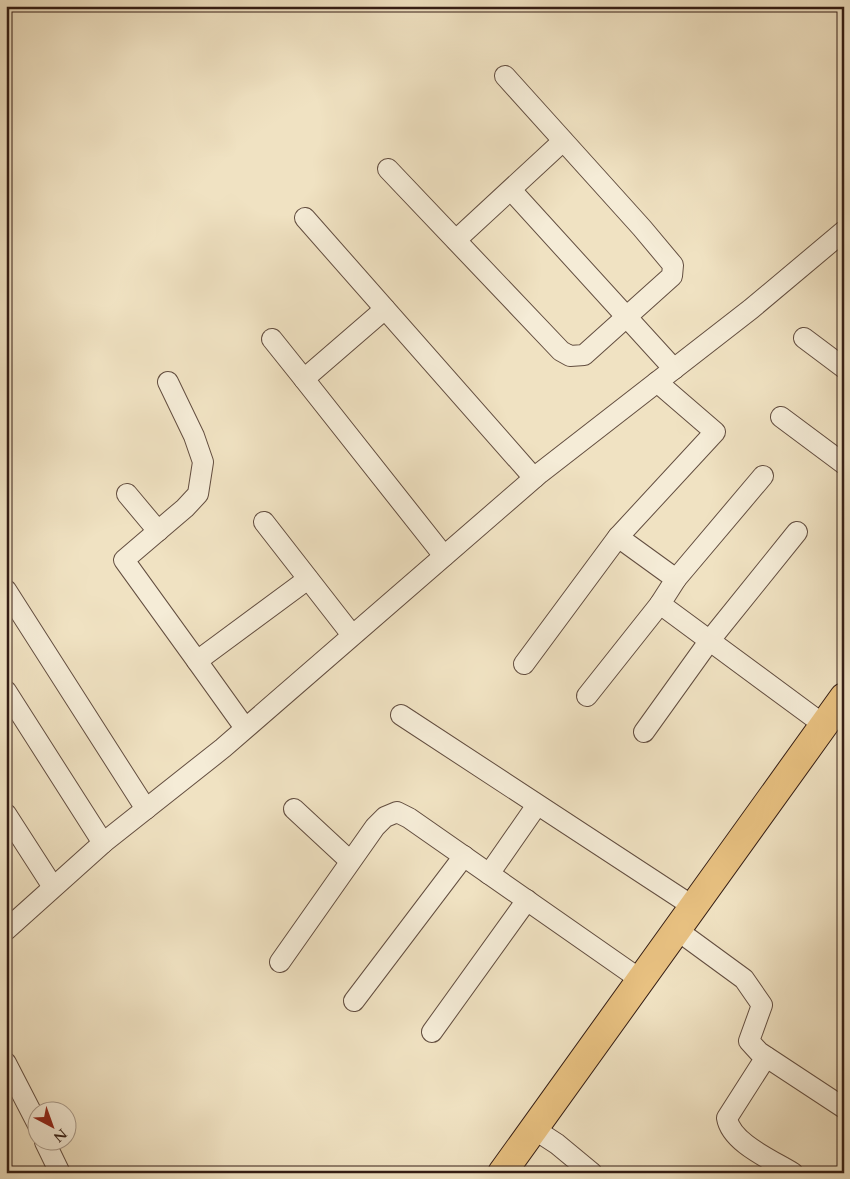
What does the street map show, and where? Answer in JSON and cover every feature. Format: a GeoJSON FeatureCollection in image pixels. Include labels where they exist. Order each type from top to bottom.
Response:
{"type":"FeatureCollection","features":[{"type":"Feature","properties":{"kind":"main road"},"geometry":{"type":"LineString","coordinates":[[502,1173],[844,697]]}},
{"type":"Feature","properties":{"kind":"street"},"geometry":{"type":"LineString","coordinates":[[388,169],[562,351],[570,356],[584,355],[672,276],[673,266],[642,228],[504,76]]}},
{"type":"Feature","properties":{"kind":"street"},"geometry":{"type":"LineString","coordinates":[[456,240],[563,140]]}},
{"type":"Feature","properties":{"kind":"street"},"geometry":{"type":"LineString","coordinates":[[511,190],[674,368]]}},
{"type":"Feature","properties":{"kind":"street"},"geometry":{"type":"LineString","coordinates":[[305,218],[534,478]]}},
{"type":"Feature","properties":{"kind":"street"},"geometry":{"type":"LineString","coordinates":[[6,930],[103,843],[246,728],[534,478],[751,309],[844,231]]}},
{"type":"Feature","properties":{"kind":"street"},"geometry":{"type":"LineString","coordinates":[[304,379],[385,309]]}},
{"type":"Feature","properties":{"kind":"street"},"geometry":{"type":"LineString","coordinates":[[804,338],[844,368]]}},
{"type":"Feature","properties":{"kind":"street"},"geometry":{"type":"LineString","coordinates":[[272,339],[444,556]]}},
{"type":"Feature","properties":{"kind":"street"},"geometry":{"type":"LineString","coordinates":[[168,382],[194,436],[203,462],[198,494],[124,560],[246,728]]}},
{"type":"Feature","properties":{"kind":"street"},"geometry":{"type":"LineString","coordinates":[[524,664],[618,537],[715,432],[657,382]]}},
{"type":"Feature","properties":{"kind":"street"},"geometry":{"type":"LineString","coordinates":[[781,417],[844,464]]}},
{"type":"Feature","properties":{"kind":"street"},"geometry":{"type":"LineString","coordinates":[[587,696],[660,604],[676,579],[763,476]]}},
{"type":"Feature","properties":{"kind":"street"},"geometry":{"type":"LineString","coordinates":[[128,494],[158,531]]}},
{"type":"Feature","properties":{"kind":"street"},"geometry":{"type":"LineString","coordinates":[[264,522],[352,635]]}},
{"type":"Feature","properties":{"kind":"street"},"geometry":{"type":"LineString","coordinates":[[644,732],[710,640],[797,532]]}},
{"type":"Feature","properties":{"kind":"street"},"geometry":{"type":"LineString","coordinates":[[618,537],[676,579]]}},
{"type":"Feature","properties":{"kind":"street"},"geometry":{"type":"LineString","coordinates":[[197,661],[308,579]]}},
{"type":"Feature","properties":{"kind":"street"},"geometry":{"type":"LineString","coordinates":[[6,590],[146,808]]}},
{"type":"Feature","properties":{"kind":"street"},"geometry":{"type":"LineString","coordinates":[[660,604],[824,725]]}},
{"type":"Feature","properties":{"kind":"street"},"geometry":{"type":"LineString","coordinates":[[6,691],[103,843]]}},
{"type":"Feature","properties":{"kind":"street"},"geometry":{"type":"LineString","coordinates":[[401,716],[694,907]]}},
{"type":"Feature","properties":{"kind":"street"},"geometry":{"type":"LineString","coordinates":[[489,874],[537,805]]}},
{"type":"Feature","properties":{"kind":"street"},"geometry":{"type":"LineString","coordinates":[[294,809],[350,861]]}},
{"type":"Feature","properties":{"kind":"street"},"geometry":{"type":"LineString","coordinates":[[280,962],[374,827],[385,817],[396,812],[409,818],[641,980]]}},
{"type":"Feature","properties":{"kind":"street"},"geometry":{"type":"LineString","coordinates":[[6,814],[53,887]]}},
{"type":"Feature","properties":{"kind":"street"},"geometry":{"type":"LineString","coordinates":[[354,1001],[464,856]]}},
{"type":"Feature","properties":{"kind":"street"},"geometry":{"type":"LineString","coordinates":[[432,1032],[527,900]]}},
{"type":"Feature","properties":{"kind":"street"},"geometry":{"type":"LineString","coordinates":[[677,930],[744,978],[753,989],[762,1005],[749,1041],[766,1057],[844,1108]]}},
{"type":"Feature","properties":{"kind":"street"},"geometry":{"type":"LineString","coordinates":[[766,1057],[727,1118],[728,1128],[740,1140],[793,1173]]}},
{"type":"Feature","properties":{"kind":"street"},"geometry":{"type":"LineString","coordinates":[[8,1072],[28,1107]]}},
{"type":"Feature","properties":{"kind":"street"},"geometry":{"type":"LineString","coordinates":[[534,1129],[592,1173]]}},
{"type":"Feature","properties":{"kind":"street"},"geometry":{"type":"LineString","coordinates":[[50,1152],[60,1173]]}}]}
